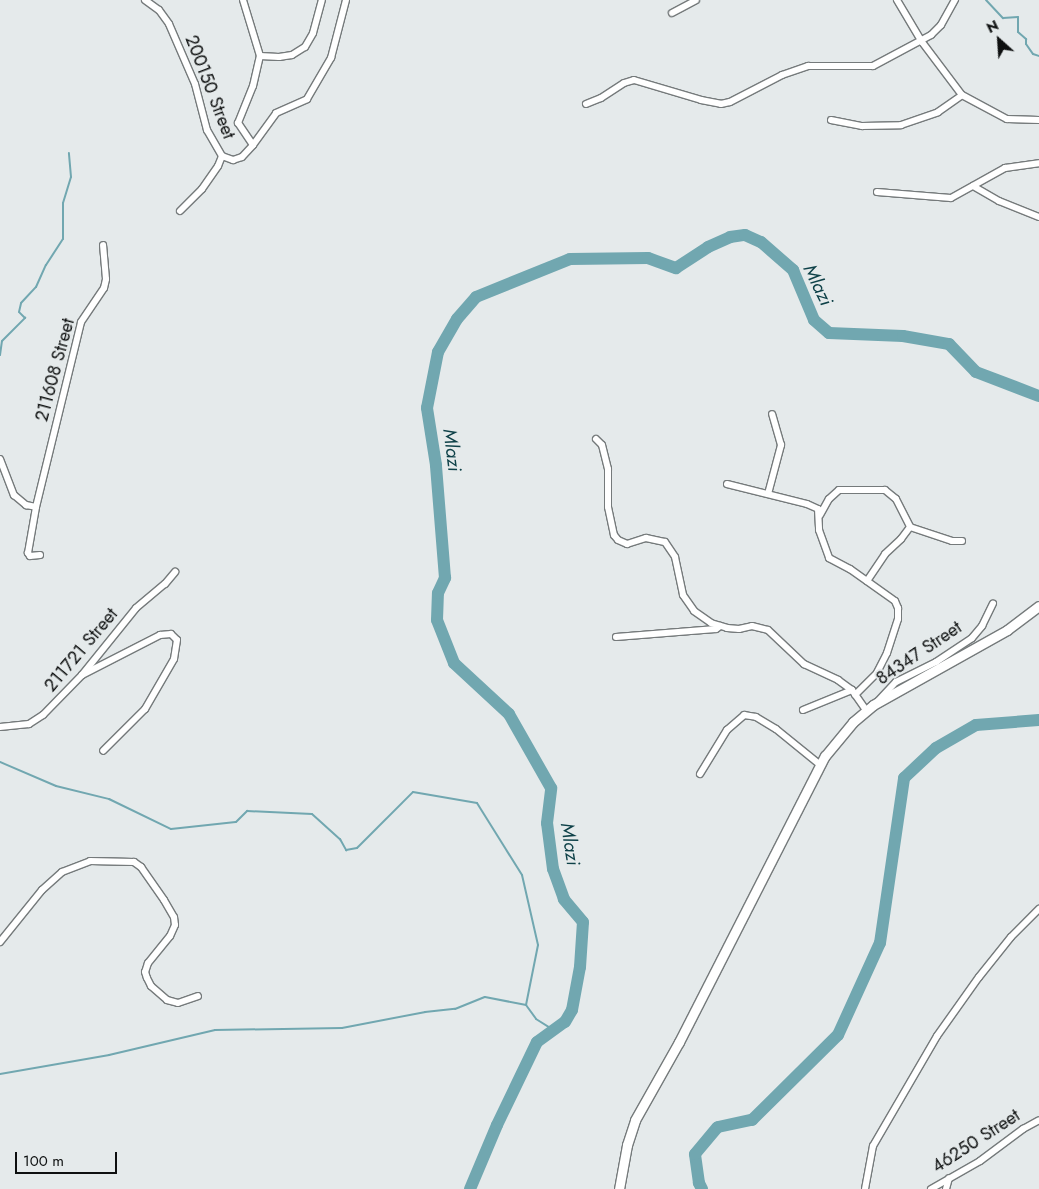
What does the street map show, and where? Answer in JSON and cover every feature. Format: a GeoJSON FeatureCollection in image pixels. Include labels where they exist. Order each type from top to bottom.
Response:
{"type":"FeatureCollection","features":[{"type":"Feature","properties":{"kind":"street","name":"200150 Street"},"geometry":{"type":"LineString","coordinates":[[145,0],[159,10],[169,24],[196,84],[205,124],[222,156],[227,159],[238,159],[253,145],[276,113],[307,100],[331,58],[346,0]]}},
{"type":"Feature","properties":{"kind":"street"},"geometry":{"type":"LineString","coordinates":[[243,0],[260,56],[253,86],[238,123],[253,145]]}},
{"type":"Feature","properties":{"kind":"street"},"geometry":{"type":"LineString","coordinates":[[260,56],[279,57],[301,51],[313,33],[322,0]]}},
{"type":"Feature","properties":{"kind":"street"},"geometry":{"type":"LineString","coordinates":[[672,13],[696,0]]}},
{"type":"Feature","properties":{"kind":"street"},"geometry":{"type":"LineString","coordinates":[[897,0],[922,42],[962,95],[1007,119],[1039,120]]}},
{"type":"Feature","properties":{"kind":"street"},"geometry":{"type":"LineString","coordinates":[[586,104],[602,98],[624,83],[634,80],[720,104],[730,102],[797,68],[829,65],[873,66],[922,42],[941,25],[955,0]]}},
{"type":"Feature","properties":{"kind":"street"},"geometry":{"type":"LineString","coordinates":[[831,120],[862,126],[901,125],[938,112],[962,95]]}},
{"type":"Feature","properties":{"kind":"street"},"geometry":{"type":"LineString","coordinates":[[180,211],[202,188],[218,166],[222,156]]}},
{"type":"Feature","properties":{"kind":"street"},"geometry":{"type":"LineString","coordinates":[[877,192],[950,198],[1005,168],[1039,163]]}},
{"type":"Feature","properties":{"kind":"street"},"geometry":{"type":"LineString","coordinates":[[973,186],[999,201],[1039,217]]}},
{"type":"Feature","properties":{"kind":"street","name":"211608 Street"},"geometry":{"type":"LineString","coordinates":[[40,555],[30,556],[28,553],[36,507],[81,322],[104,288],[106,279],[103,245]]}},
{"type":"Feature","properties":{"kind":"street"},"geometry":{"type":"LineString","coordinates":[[768,494],[781,445],[772,414]]}},
{"type":"Feature","properties":{"kind":"street"},"geometry":{"type":"LineString","coordinates":[[596,439],[602,445],[608,469],[608,507],[614,535],[624,543],[646,538],[665,542],[670,547],[680,572],[686,602],[694,611],[720,626],[739,629],[761,627],[768,630],[804,664],[838,680],[869,707]]}},
{"type":"Feature","properties":{"kind":"street"},"geometry":{"type":"LineString","coordinates":[[0,459],[14,495],[26,505],[36,507]]}},
{"type":"Feature","properties":{"kind":"street"},"geometry":{"type":"LineString","coordinates":[[727,484],[808,504],[818,509],[820,515],[819,530],[829,558],[895,601],[898,608],[898,619],[880,668],[870,681],[855,695],[803,710]]}},
{"type":"Feature","properties":{"kind":"street"},"geometry":{"type":"LineString","coordinates":[[820,515],[829,499],[839,490],[886,490],[896,499],[910,527],[952,541],[962,541]]}},
{"type":"Feature","properties":{"kind":"street"},"geometry":{"type":"LineString","coordinates":[[867,581],[885,554],[901,539],[910,527]]}},
{"type":"Feature","properties":{"kind":"street","name":"211721 Street"},"geometry":{"type":"LineString","coordinates":[[0,727],[19,726],[37,720],[82,675],[136,608],[175,572]]}},
{"type":"Feature","properties":{"kind":"street","name":"84347 Street"},"geometry":{"type":"LineString","coordinates":[[869,707],[896,682],[963,646],[982,626],[993,603]]}},
{"type":"Feature","properties":{"kind":"street"},"geometry":{"type":"LineString","coordinates":[[619,1189],[627,1145],[635,1120],[679,1042],[819,764],[842,734],[869,707],[1006,630],[1039,606]]}},
{"type":"Feature","properties":{"kind":"street"},"geometry":{"type":"LineString","coordinates":[[616,637],[716,630],[720,626]]}},
{"type":"Feature","properties":{"kind":"street"},"geometry":{"type":"LineString","coordinates":[[82,675],[160,635],[171,634],[177,640],[174,659],[145,710],[103,751]]}},
{"type":"Feature","properties":{"kind":"street"},"geometry":{"type":"LineString","coordinates":[[700,774],[727,730],[744,715],[756,717],[776,730],[819,764]]}},
{"type":"Feature","properties":{"kind":"street"},"geometry":{"type":"LineString","coordinates":[[0,942],[42,890],[62,872],[90,861],[134,862],[141,868],[164,900],[174,917],[175,925],[170,936],[148,963],[145,972],[147,978],[151,986],[167,1000],[178,1003],[198,996]]}},
{"type":"Feature","properties":{"kind":"street"},"geometry":{"type":"LineString","coordinates":[[865,1189],[864,1182],[873,1146],[946,1022],[1011,937],[1039,909]]}},
{"type":"Feature","properties":{"kind":"street","name":"46250 Street"},"geometry":{"type":"LineString","coordinates":[[930,1189],[980,1161],[1023,1129],[1039,1120]]}},
{"type":"Feature","properties":{"kind":"street"},"geometry":{"type":"LineString","coordinates":[[946,1189],[949,1178]]}},
{"type":"Feature","properties":{"kind":"waterway"},"geometry":{"type":"LineString","coordinates":[[986,0],[1003,18],[1018,17],[1018,32],[1026,39],[1026,44],[1033,54],[1039,56]]}},
{"type":"Feature","properties":{"kind":"waterway"},"geometry":{"type":"LineString","coordinates":[[0,355],[2,341],[25,318],[19,312],[21,303],[36,287],[46,265],[63,239],[63,203],[71,177],[69,153]]}},
{"type":"Feature","properties":{"kind":"waterway","name":"Mlazi"},"geometry":{"type":"LineString","coordinates":[[470,1189],[497,1125],[537,1042],[565,1022],[572,1010],[580,967],[583,922],[564,899],[553,869],[547,823],[551,788],[509,714],[454,663],[437,620],[438,593],[445,578],[436,465],[427,408],[438,352],[457,319],[476,297],[570,259],[648,258],[676,268],[708,247],[730,237],[745,235],[761,242],[793,270],[814,320],[829,333],[903,336],[949,344],[976,372],[1039,396]]}},
{"type":"Feature","properties":{"kind":"waterway"},"geometry":{"type":"LineString","coordinates":[[702,1189],[699,1183],[695,1154],[718,1127],[752,1120],[838,1035],[880,943],[904,778],[936,748],[976,725],[1039,720]]}},
{"type":"Feature","properties":{"kind":"waterway"},"geometry":{"type":"LineString","coordinates":[[0,762],[56,786],[109,799],[171,829],[236,822],[247,811],[312,814],[340,839],[346,850],[357,848],[413,792],[477,803],[522,875],[538,945],[526,1005]]}},
{"type":"Feature","properties":{"kind":"waterway"},"geometry":{"type":"LineString","coordinates":[[0,1074],[109,1055],[215,1030],[342,1028],[425,1012],[455,1009],[485,997],[526,1005],[536,1019],[552,1029]]}}]}
